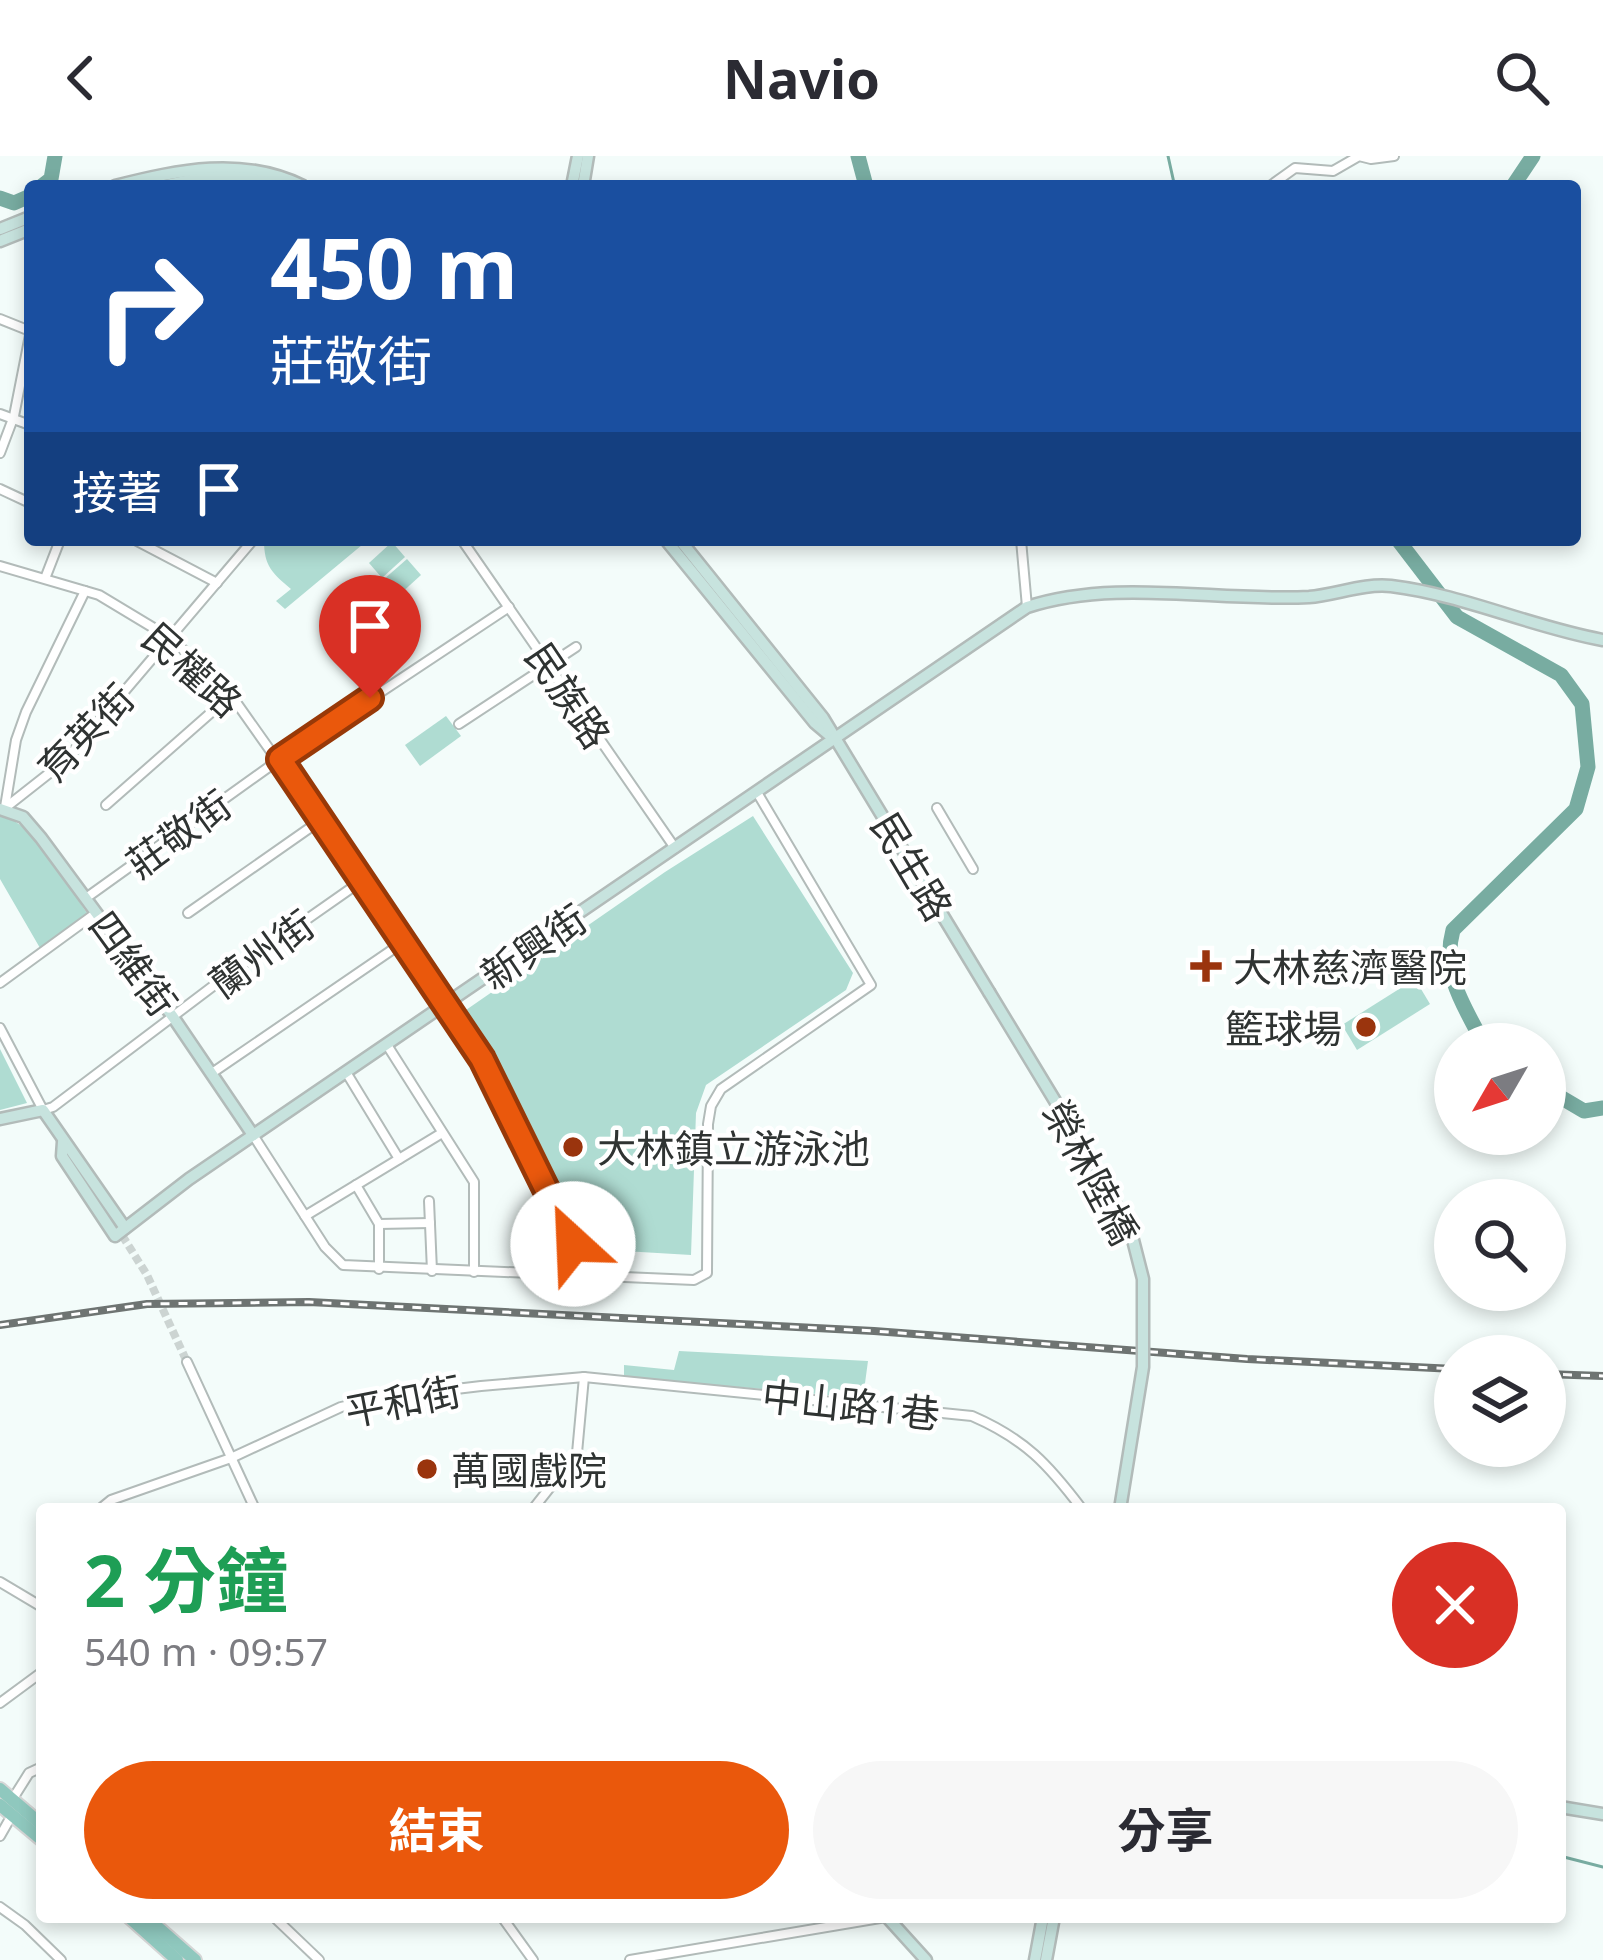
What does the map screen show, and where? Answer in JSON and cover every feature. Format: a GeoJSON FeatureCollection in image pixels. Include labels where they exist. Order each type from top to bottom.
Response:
{"type":"FeatureCollection","features":[{"type":"Feature","properties":{"kind":"main road"},"geometry":{"type":"LineString","coordinates":[[190,178],[231,165],[267,170],[290,180]]}},
{"type":"Feature","properties":{"kind":"main road"},"geometry":{"type":"LineString","coordinates":[[190,178],[246,176],[259,180]]}},
{"type":"Feature","properties":{"kind":"main road","name":"民生路"},"geometry":{"type":"LineString","coordinates":[[671,546],[815,723],[836,740]]}},
{"type":"Feature","properties":{"kind":"main road","name":"民生路"},"geometry":{"type":"LineString","coordinates":[[688,546],[823,718],[988,992]]}},
{"type":"Feature","properties":{"kind":"main road"},"geometry":{"type":"LineString","coordinates":[[1027,607],[1084,595],[1312,597],[1387,585],[1500,610],[1557,632],[1603,640]]}},
{"type":"Feature","properties":{"kind":"main road","name":"新興街"},"geometry":{"type":"LineString","coordinates":[[43,1110],[65,1146],[73,1148],[120,1232],[253,1135],[1027,607]]}},
{"type":"Feature","properties":{"kind":"main road","name":"四維街"},"geometry":{"type":"LineString","coordinates":[[2,808],[23,817],[86,898],[253,1135]]}},
{"type":"Feature","properties":{"kind":"main road","name":"榮林陸橋"},"geometry":{"type":"LineString","coordinates":[[988,992],[1132,1236],[1143,1280],[1143,1367],[1121,1503]]}},
{"type":"Feature","properties":{"kind":"main road"},"geometry":{"type":"LineString","coordinates":[[0,1119],[43,1110]]}},
{"type":"Feature","properties":{"kind":"main road"},"geometry":{"type":"LineString","coordinates":[[0,1789],[12,1815],[36,1835]]}},
{"type":"Feature","properties":{"kind":"main road"},"geometry":{"type":"LineString","coordinates":[[6,1802],[36,1821]]}},
{"type":"Feature","properties":{"kind":"main road"},"geometry":{"type":"LineString","coordinates":[[1566,1808],[1603,1814]]}},
{"type":"Feature","properties":{"kind":"main road"},"geometry":{"type":"LineString","coordinates":[[137,1923],[177,1954],[195,1960]]}},
{"type":"Feature","properties":{"kind":"main road"},"geometry":{"type":"LineString","coordinates":[[151,1923],[177,1954]]}},
{"type":"Feature","properties":{"kind":"main road"},"geometry":{"type":"LineString","coordinates":[[892,1923],[926,1960]]}},
{"type":"Feature","properties":{"kind":"main road"},"geometry":{"type":"LineString","coordinates":[[1035,1960],[1042,1923]]}},
{"type":"Feature","properties":{"kind":"main road"},"geometry":{"type":"LineString","coordinates":[[1046,1960],[1053,1923]]}},
{"type":"Feature","properties":{"kind":"street"},"geometry":{"type":"LineString","coordinates":[[1278,180],[1295,168],[1333,171],[1359,156],[1394,156]]}},
{"type":"Feature","properties":{"kind":"street"},"geometry":{"type":"LineString","coordinates":[[0,453],[14,416],[24,364]]}},
{"type":"Feature","properties":{"kind":"street"},"geometry":{"type":"LineString","coordinates":[[0,414],[24,422]]}},
{"type":"Feature","properties":{"kind":"street"},"geometry":{"type":"LineString","coordinates":[[46,576],[58,546]]}},
{"type":"Feature","properties":{"kind":"street"},"geometry":{"type":"LineString","coordinates":[[147,546],[217,583]]}},
{"type":"Feature","properties":{"kind":"street","name":"育英街"},"geometry":{"type":"LineString","coordinates":[[2,808],[65,760],[172,639],[245,546]]}},
{"type":"Feature","properties":{"kind":"street","name":"民族路"},"geometry":{"type":"LineString","coordinates":[[467,546],[676,849]]}},
{"type":"Feature","properties":{"kind":"street"},"geometry":{"type":"LineString","coordinates":[[1022,546],[1027,607]]}},
{"type":"Feature","properties":{"kind":"street","name":"民權路"},"geometry":{"type":"LineString","coordinates":[[0,566],[85,590],[172,639],[231,694],[447,1003],[492,1077],[589,1275]]}},
{"type":"Feature","properties":{"kind":"street"},"geometry":{"type":"LineString","coordinates":[[2,808],[26,712],[85,590]]}},
{"type":"Feature","properties":{"kind":"street","name":"莊敬街"},"geometry":{"type":"LineString","coordinates":[[86,898],[280,759],[508,607]]}},
{"type":"Feature","properties":{"kind":"street"},"geometry":{"type":"LineString","coordinates":[[459,724],[576,647]]}},
{"type":"Feature","properties":{"kind":"street"},"geometry":{"type":"LineString","coordinates":[[106,805],[231,694]]}},
{"type":"Feature","properties":{"kind":"street"},"geometry":{"type":"LineString","coordinates":[[253,1135],[333,1259],[355,1268],[694,1280],[707,1273],[711,1106],[721,1089],[871,985],[758,794]]}},
{"type":"Feature","properties":{"kind":"street"},"geometry":{"type":"LineString","coordinates":[[937,808],[974,869]]}},
{"type":"Feature","properties":{"kind":"street"},"geometry":{"type":"LineString","coordinates":[[188,913],[321,820]]}},
{"type":"Feature","properties":{"kind":"street","name":"蘭州街"},"geometry":{"type":"LineString","coordinates":[[43,1110],[363,880]]}},
{"type":"Feature","properties":{"kind":"street","name":"莊敬街"},"geometry":{"type":"LineString","coordinates":[[0,983],[97,913]]}},
{"type":"Feature","properties":{"kind":"street"},"geometry":{"type":"LineString","coordinates":[[212,1073],[405,940]]}},
{"type":"Feature","properties":{"kind":"street"},"geometry":{"type":"LineString","coordinates":[[0,1028],[43,1110]]}},
{"type":"Feature","properties":{"kind":"street"},"geometry":{"type":"LineString","coordinates":[[387,1045],[474,1182],[474,1272]]}},
{"type":"Feature","properties":{"kind":"street"},"geometry":{"type":"LineString","coordinates":[[346,1072],[399,1159]]}},
{"type":"Feature","properties":{"kind":"street"},"geometry":{"type":"LineString","coordinates":[[305,1216],[442,1132]]}},
{"type":"Feature","properties":{"kind":"street"},"geometry":{"type":"LineString","coordinates":[[356,1185],[379,1224],[379,1269]]}},
{"type":"Feature","properties":{"kind":"street"},"geometry":{"type":"LineString","coordinates":[[429,1201],[432,1270]]}},
{"type":"Feature","properties":{"kind":"street"},"geometry":{"type":"LineString","coordinates":[[379,1224],[430,1223]]}},
{"type":"Feature","properties":{"kind":"street"},"geometry":{"type":"LineString","coordinates":[[187,1362],[252,1503]]}},
{"type":"Feature","properties":{"kind":"street"},"geometry":{"type":"LineString","coordinates":[[538,1503],[577,1454],[584,1377]]}},
{"type":"Feature","properties":{"kind":"street","name":"平和街"},"geometry":{"type":"LineString","coordinates":[[108,1503],[231,1458],[341,1407],[381,1398],[584,1377]]}},
{"type":"Feature","properties":{"kind":"street","name":"中山路1巷"},"geometry":{"type":"LineString","coordinates":[[584,1377],[972,1416],[1031,1448],[1077,1503]]}},
{"type":"Feature","properties":{"kind":"street"},"geometry":{"type":"LineString","coordinates":[[0,1582],[36,1603]]}},
{"type":"Feature","properties":{"kind":"street"},"geometry":{"type":"LineString","coordinates":[[0,1703],[36,1676]]}},
{"type":"Feature","properties":{"kind":"street"},"geometry":{"type":"LineString","coordinates":[[6,1802],[36,1770]]}},
{"type":"Feature","properties":{"kind":"street"},"geometry":{"type":"LineString","coordinates":[[0,1837],[12,1815]]}},
{"type":"Feature","properties":{"kind":"street"},"geometry":{"type":"LineString","coordinates":[[0,1907],[61,1960]]}},
{"type":"Feature","properties":{"kind":"street"},"geometry":{"type":"LineString","coordinates":[[280,1923],[319,1960]]}},
{"type":"Feature","properties":{"kind":"street"},"geometry":{"type":"LineString","coordinates":[[506,1923],[533,1960]]}},
{"type":"Feature","properties":{"kind":"street"},"geometry":{"type":"LineString","coordinates":[[630,1960],[850,1923]]}},
{"type":"Feature","properties":{"kind":"green space"},"geometry":{"type":"Polygon","coordinates":[[[265,546],[361,546],[285,609],[276,601],[291,589],[270,568],[265,546]]]}},
{"type":"Feature","properties":{"kind":"green space"},"geometry":{"type":"Polygon","coordinates":[[[388,546],[395,546],[405,557],[382,578],[369,563],[388,546]]]}},
{"type":"Feature","properties":{"kind":"green space"},"geometry":{"type":"Polygon","coordinates":[[[407,559],[421,575],[398,596],[383,580],[407,559]]]}},
{"type":"Feature","properties":{"kind":"green space"},"geometry":{"type":"Polygon","coordinates":[[[446,716],[461,736],[420,766],[405,745],[446,716]]]}},
{"type":"Feature","properties":{"kind":"green space"},"geometry":{"type":"Polygon","coordinates":[[[0,814],[39,843],[87,913],[40,948],[0,879],[0,814]]]}},
{"type":"Feature","properties":{"kind":"green space"},"geometry":{"type":"Polygon","coordinates":[[[753,816],[853,973],[846,990],[706,1085],[696,1113],[691,1255],[590,1249],[528,1119],[466,1010],[753,816]]]}},
{"type":"Feature","properties":{"kind":"green space"},"geometry":{"type":"Polygon","coordinates":[[[1415,979],[1430,1004],[1357,1050],[1342,1025],[1415,979]]]}},
{"type":"Feature","properties":{"kind":"green space"},"geometry":{"type":"Polygon","coordinates":[[[0,1049],[27,1103],[0,1110],[0,1049]]]}},
{"type":"Feature","properties":{"kind":"green space"},"geometry":{"type":"Polygon","coordinates":[[[679,1351],[868,1361],[863,1398],[624,1377],[624,1365],[674,1370],[679,1351]]]}},
{"type":"Feature","properties":{"kind":"waterway"},"geometry":{"type":"LineString","coordinates":[[50,180],[55,156]]}},
{"type":"Feature","properties":{"kind":"waterway"},"geometry":{"type":"LineString","coordinates":[[858,156],[864,180]]}},
{"type":"Feature","properties":{"kind":"waterway"},"geometry":{"type":"LineString","coordinates":[[1168,156],[1173,180]]}},
{"type":"Feature","properties":{"kind":"waterway"},"geometry":{"type":"LineString","coordinates":[[1517,180],[1533,156]]}},
{"type":"Feature","properties":{"kind":"waterway"},"geometry":{"type":"LineString","coordinates":[[0,198],[14,203],[24,199]]}},
{"type":"Feature","properties":{"kind":"waterway"},"geometry":{"type":"LineString","coordinates":[[1403,546],[1457,617],[1561,675],[1582,704],[1588,767],[1576,809],[1453,930],[1452,975],[1473,1023]]}},
{"type":"Feature","properties":{"kind":"waterway"},"geometry":{"type":"LineString","coordinates":[[1566,1100],[1584,1111],[1603,1108]]}},
{"type":"Feature","properties":{"kind":"waterway"},"geometry":{"type":"LineString","coordinates":[[1566,1858],[1603,1867]]}},
{"type":"Feature","properties":{"kind":"tunnel"},"geometry":{"type":"LineString","coordinates":[[103,1205],[147,1275],[187,1362]]}},
{"type":"Feature","properties":{"kind":"railway"},"geometry":{"type":"LineString","coordinates":[[0,1325],[147,1304],[309,1302],[874,1331],[1434,1368]]}},
{"type":"Feature","properties":{"kind":"railway"},"geometry":{"type":"LineString","coordinates":[[1566,1375],[1603,1376]]}},
{"type":"Feature","properties":{"kind":"place","name":"大林慈濟醫院"},"geometry":{"type":"Point","coordinates":[1206,966]}},
{"type":"Feature","properties":{"kind":"place","name":"籃球場"},"geometry":{"type":"Point","coordinates":[1366,1027]}},
{"type":"Feature","properties":{"kind":"place","name":"大林鎮立游泳池"},"geometry":{"type":"Point","coordinates":[573,1147]}},
{"type":"Feature","properties":{"kind":"place","name":"萬國戲院"},"geometry":{"type":"Point","coordinates":[427,1469]}},
{"type":"Feature","properties":{"kind":"route"},"geometry":{"type":"LineString","coordinates":[[370,698],[280,759],[482,1059],[573,1244]]}}]}
